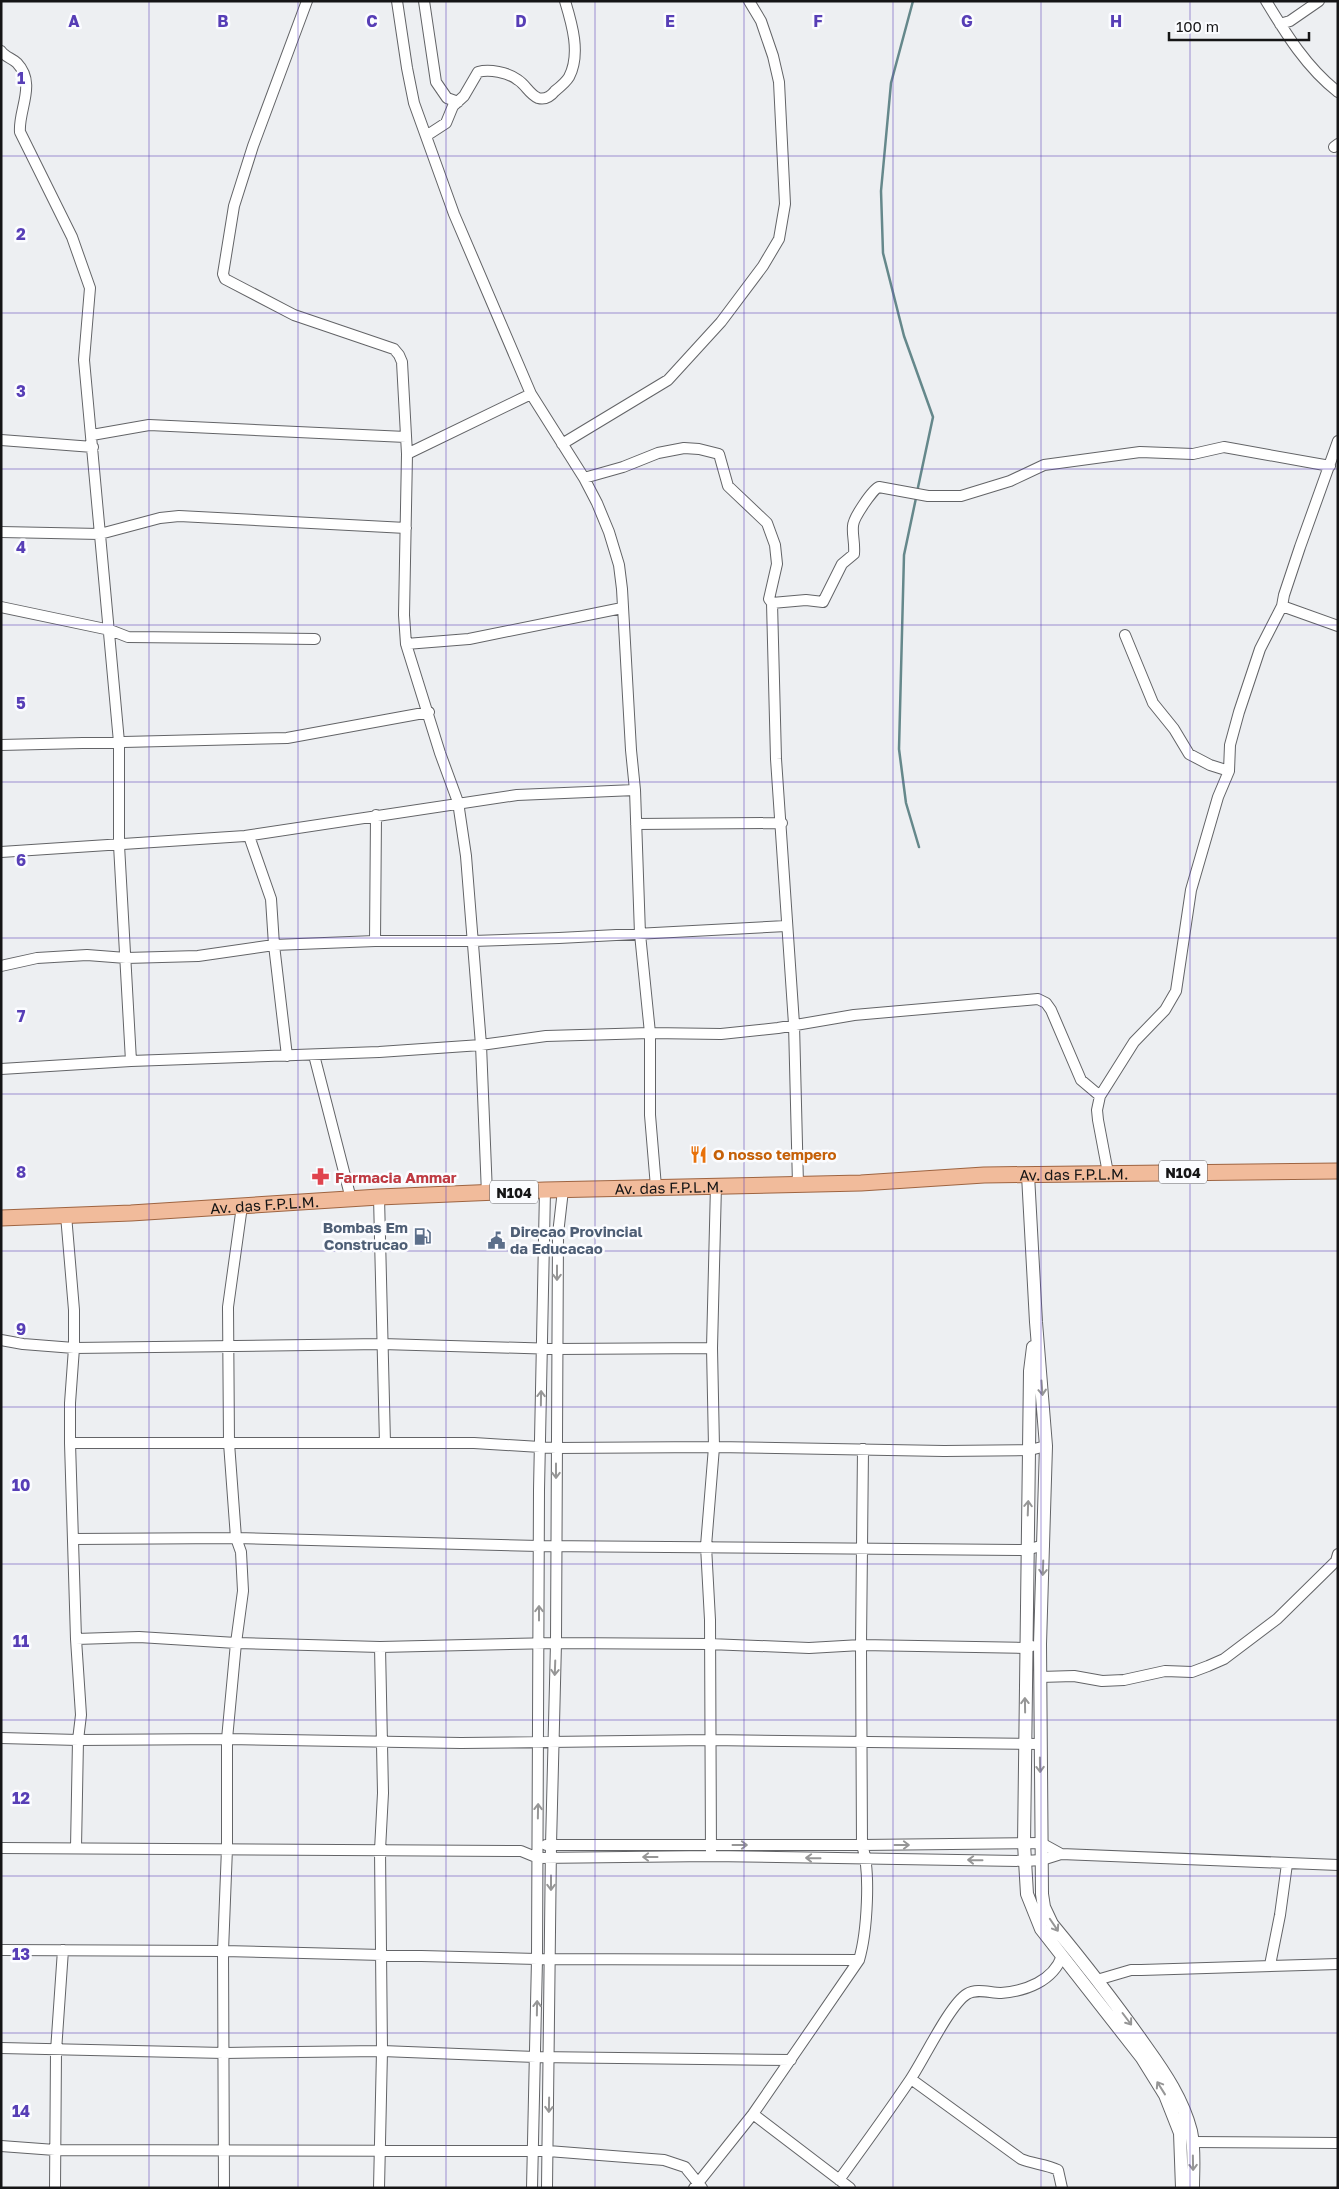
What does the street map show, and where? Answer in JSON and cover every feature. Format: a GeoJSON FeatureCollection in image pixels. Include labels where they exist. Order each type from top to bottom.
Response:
{"type":"FeatureCollection","features":[{"type":"Feature","properties":{"kind":"main road","name":"Av. das F.P.L.M."},"geometry":{"type":"LineString","coordinates":[[1,1218],[242,1206],[351,1198],[487,1194],[545,1190],[798,1185],[1108,1173],[1338,1171]]}},
{"type":"Feature","properties":{"kind":"street"},"geometry":{"type":"LineString","coordinates":[[307,1],[253,146],[234,206],[224,274],[225,278],[294,315],[394,349],[400,355],[402,362],[407,454],[404,615],[406,644],[429,712],[440,753],[458,802],[466,856],[481,1045],[487,1194]]}},
{"type":"Feature","properties":{"kind":"street"},"geometry":{"type":"LineString","coordinates":[[397,1],[414,103],[471,257],[531,394],[584,478],[597,503],[612,540],[619,565],[631,750],[636,790],[640,934],[650,1032],[650,1115],[656,1187]]}},
{"type":"Feature","properties":{"kind":"street"},"geometry":{"type":"LineString","coordinates":[[424,1],[436,82],[446,98],[458,102]]}},
{"type":"Feature","properties":{"kind":"street"},"geometry":{"type":"LineString","coordinates":[[426,136],[446,123],[453,106],[472,86],[478,72],[487,70],[517,79],[530,93],[539,98],[545,98],[553,94],[569,78],[574,56],[573,28],[565,1]]}},
{"type":"Feature","properties":{"kind":"street"},"geometry":{"type":"LineString","coordinates":[[562,444],[668,380],[720,322],[763,266],[779,239],[785,204],[779,82],[773,56],[760,21],[749,1]]}},
{"type":"Feature","properties":{"kind":"street"},"geometry":{"type":"LineString","coordinates":[[1266,1],[1306,61],[1338,92]]}},
{"type":"Feature","properties":{"kind":"street"},"geometry":{"type":"LineString","coordinates":[[1280,24],[1290,21],[1319,1]]}},
{"type":"Feature","properties":{"kind":"street"},"geometry":{"type":"LineString","coordinates":[[1,51],[5,56],[16,62],[23,72],[26,102],[19,121],[20,132],[72,237],[90,288],[84,360],[120,742],[119,845],[131,1060]]}},
{"type":"Feature","properties":{"kind":"street"},"geometry":{"type":"LineString","coordinates":[[407,454],[531,394]]}},
{"type":"Feature","properties":{"kind":"street"},"geometry":{"type":"LineString","coordinates":[[92,435],[149,425],[406,437]]}},
{"type":"Feature","properties":{"kind":"street"},"geometry":{"type":"LineString","coordinates":[[1,440],[92,447]]}},
{"type":"Feature","properties":{"kind":"street"},"geometry":{"type":"LineString","coordinates":[[1108,1173],[1098,1120],[1097,1110],[1100,1096],[1134,1042],[1165,1010],[1176,991],[1191,890],[1218,797],[1229,771],[1230,745],[1239,712],[1260,649],[1282,606],[1300,547],[1338,441]]}},
{"type":"Feature","properties":{"kind":"street"},"geometry":{"type":"LineString","coordinates":[[772,603],[806,600],[823,602],[842,564],[854,554],[856,541],[853,525],[855,518],[873,491],[879,487],[928,496],[961,496],[1010,481],[1044,465],[1140,452],[1193,454],[1224,447],[1330,466]]}},
{"type":"Feature","properties":{"kind":"street"},"geometry":{"type":"LineString","coordinates":[[584,478],[623,467],[658,452],[684,448],[699,449],[719,454],[728,486],[767,524],[775,545],[777,564],[771,583],[769,599],[772,603],[776,759],[782,823],[786,926],[794,1024],[798,1185]]}},
{"type":"Feature","properties":{"kind":"street"},"geometry":{"type":"LineString","coordinates":[[1,532],[100,534],[160,518],[179,516],[406,528]]}},
{"type":"Feature","properties":{"kind":"street"},"geometry":{"type":"LineString","coordinates":[[1282,606],[1338,626]]}},
{"type":"Feature","properties":{"kind":"street"},"geometry":{"type":"LineString","coordinates":[[1,607],[110,630],[128,637],[315,639]]}},
{"type":"Feature","properties":{"kind":"street"},"geometry":{"type":"LineString","coordinates":[[406,644],[469,639],[622,608]]}},
{"type":"Feature","properties":{"kind":"street"},"geometry":{"type":"LineString","coordinates":[[1125,635],[1153,703],[1174,729],[1189,754],[1210,765],[1229,771]]}},
{"type":"Feature","properties":{"kind":"street"},"geometry":{"type":"LineString","coordinates":[[1,745],[288,738],[429,712]]}},
{"type":"Feature","properties":{"kind":"street"},"geometry":{"type":"LineString","coordinates":[[1,852],[249,836],[458,802],[518,795],[636,790]]}},
{"type":"Feature","properties":{"kind":"street"},"geometry":{"type":"LineString","coordinates":[[375,941],[376,815]]}},
{"type":"Feature","properties":{"kind":"street"},"geometry":{"type":"LineString","coordinates":[[636,824],[782,823]]}},
{"type":"Feature","properties":{"kind":"street"},"geometry":{"type":"LineString","coordinates":[[249,836],[271,899],[274,946],[287,1056]]}},
{"type":"Feature","properties":{"kind":"street"},"geometry":{"type":"LineString","coordinates":[[1,966],[47,957],[87,955],[126,958],[198,956],[274,946],[375,941],[473,941],[786,926]]}},
{"type":"Feature","properties":{"kind":"street"},"geometry":{"type":"LineString","coordinates":[[1,1069],[131,1060],[314,1055],[481,1045],[546,1036],[650,1032],[721,1034],[854,1015],[1038,999],[1046,1003],[1051,1010],[1081,1080],[1100,1096]]}},
{"type":"Feature","properties":{"kind":"street"},"geometry":{"type":"LineString","coordinates":[[314,1055],[351,1198]]}},
{"type":"Feature","properties":{"kind":"street"},"geometry":{"type":"LineString","coordinates":[[1028,1175],[1036,1322],[1046,1446],[1040,1644],[1041,1843],[1044,1907],[1052,1924],[1131,2024],[1168,2079],[1184,2111],[1193,2142],[1193,2188]]}},
{"type":"Feature","properties":{"kind":"street"},"geometry":{"type":"LineString","coordinates":[[710,1856],[709,1644],[706,1546],[714,1447],[712,1348],[716,1186]]}},
{"type":"Feature","properties":{"kind":"street"},"geometry":{"type":"LineString","coordinates":[[532,2188],[536,2057],[540,1742],[540,1447],[545,1190]]}},
{"type":"Feature","properties":{"kind":"street"},"geometry":{"type":"LineString","coordinates":[[547,2188],[551,1846],[556,1642],[558,1234],[563,1190]]}},
{"type":"Feature","properties":{"kind":"street"},"geometry":{"type":"LineString","coordinates":[[379,1197],[385,1443]]}},
{"type":"Feature","properties":{"kind":"street"},"geometry":{"type":"LineString","coordinates":[[224,2188],[223,1951],[227,1848],[227,1740],[243,1591],[241,1552],[236,1538],[229,1443],[228,1307],[242,1206]]}},
{"type":"Feature","properties":{"kind":"street"},"geometry":{"type":"LineString","coordinates":[[66,1216],[74,1310],[70,1444],[76,1639],[81,1707],[78,1740],[76,1848]]}},
{"type":"Feature","properties":{"kind":"street"},"geometry":{"type":"LineString","coordinates":[[1036,1322],[1030,1371],[1030,1450],[1026,1550],[1024,1861],[1027,1894],[1042,1929],[1142,2058],[1165,2095],[1180,2133],[1182,2188]]}},
{"type":"Feature","properties":{"kind":"street"},"geometry":{"type":"LineString","coordinates":[[1,1340],[23,1344],[74,1348],[382,1344],[542,1348],[712,1348]]}},
{"type":"Feature","properties":{"kind":"street"},"geometry":{"type":"LineString","coordinates":[[70,1444],[474,1443],[556,1448],[714,1447],[1030,1450],[1046,1446]]}},
{"type":"Feature","properties":{"kind":"street"},"geometry":{"type":"LineString","coordinates":[[1,2146],[55,2150],[533,2150],[664,2160],[685,2167],[698,2186],[791,2060],[859,1960],[864,1942],[867,1859],[862,1845],[861,1644],[863,1449]]}},
{"type":"Feature","properties":{"kind":"street"},"geometry":{"type":"LineString","coordinates":[[73,1539],[236,1538],[539,1546],[1026,1550],[1044,1545]]}},
{"type":"Feature","properties":{"kind":"street"},"geometry":{"type":"LineString","coordinates":[[1040,1677],[1074,1676],[1102,1681],[1124,1680],[1165,1671],[1192,1672],[1208,1666],[1224,1659],[1277,1619],[1336,1561],[1338,1554]]}},
{"type":"Feature","properties":{"kind":"street"},"geometry":{"type":"LineString","coordinates":[[76,1639],[139,1637],[236,1643],[380,1647],[556,1642],[709,1644],[809,1648],[861,1644],[1025,1648],[1040,1644]]}},
{"type":"Feature","properties":{"kind":"street"},"geometry":{"type":"LineString","coordinates":[[379,2188],[382,2052],[380,1850],[383,1793],[380,1647]]}},
{"type":"Feature","properties":{"kind":"street"},"geometry":{"type":"LineString","coordinates":[[1,1738],[381,1742],[709,1740],[1040,1744]]}},
{"type":"Feature","properties":{"kind":"street"},"geometry":{"type":"LineString","coordinates":[[1,1848],[521,1851],[538,1845],[1041,1843],[1060,1854]]}},
{"type":"Feature","properties":{"kind":"street"},"geometry":{"type":"LineString","coordinates":[[521,1851],[538,1858],[710,1856],[1024,1861],[1042,1860],[1060,1854],[1338,1865]]}},
{"type":"Feature","properties":{"kind":"street"},"geometry":{"type":"LineString","coordinates":[[1270,1965],[1280,1915],[1287,1864]]}},
{"type":"Feature","properties":{"kind":"street"},"geometry":{"type":"LineString","coordinates":[[1,1950],[223,1951],[537,1959],[859,1960]]}},
{"type":"Feature","properties":{"kind":"street"},"geometry":{"type":"LineString","coordinates":[[55,2188],[56,2051],[62,1950]]}},
{"type":"Feature","properties":{"kind":"street"},"geometry":{"type":"LineString","coordinates":[[839,2180],[910,2079],[954,2008],[967,1994],[980,1991],[1000,1993],[1028,1988],[1047,1979],[1059,1965],[1062,1956]]}},
{"type":"Feature","properties":{"kind":"street"},"geometry":{"type":"LineString","coordinates":[[1097,1980],[1131,1970],[1338,1964]]}},
{"type":"Feature","properties":{"kind":"street"},"geometry":{"type":"LineString","coordinates":[[1,2048],[56,2051],[382,2052],[536,2057],[791,2060]]}},
{"type":"Feature","properties":{"kind":"street"},"geometry":{"type":"LineString","coordinates":[[910,2079],[1021,2159],[1035,2165],[1049,2165],[1058,2170],[1062,2188]]}},
{"type":"Feature","properties":{"kind":"street"},"geometry":{"type":"LineString","coordinates":[[752,2114],[850,2188]]}},
{"type":"Feature","properties":{"kind":"street"},"geometry":{"type":"LineString","coordinates":[[1193,2142],[1338,2142]]}},
{"type":"Feature","properties":{"kind":"waterway"},"geometry":{"type":"LineString","coordinates":[[913,1],[891,83],[881,191],[883,253],[904,336],[933,417],[917,492]]}},
{"type":"Feature","properties":{"kind":"waterway"},"geometry":{"type":"LineString","coordinates":[[916,498],[904,555],[899,749],[906,803],[919,847]]}},
{"type":"Feature","properties":{"kind":"place","name":"O nosso tempero"},"geometry":{"type":"Point","coordinates":[699,1154]}},
{"type":"Feature","properties":{"kind":"place","name":"Farmacia Ammar"},"geometry":{"type":"Point","coordinates":[321,1177]}},
{"type":"Feature","properties":{"kind":"place","name":"Bombas Em Construcao"},"geometry":{"type":"Point","coordinates":[422,1236]}},
{"type":"Feature","properties":{"kind":"place","name":"Direcao Provincial da Educacao"},"geometry":{"type":"Point","coordinates":[496,1240]}}]}
